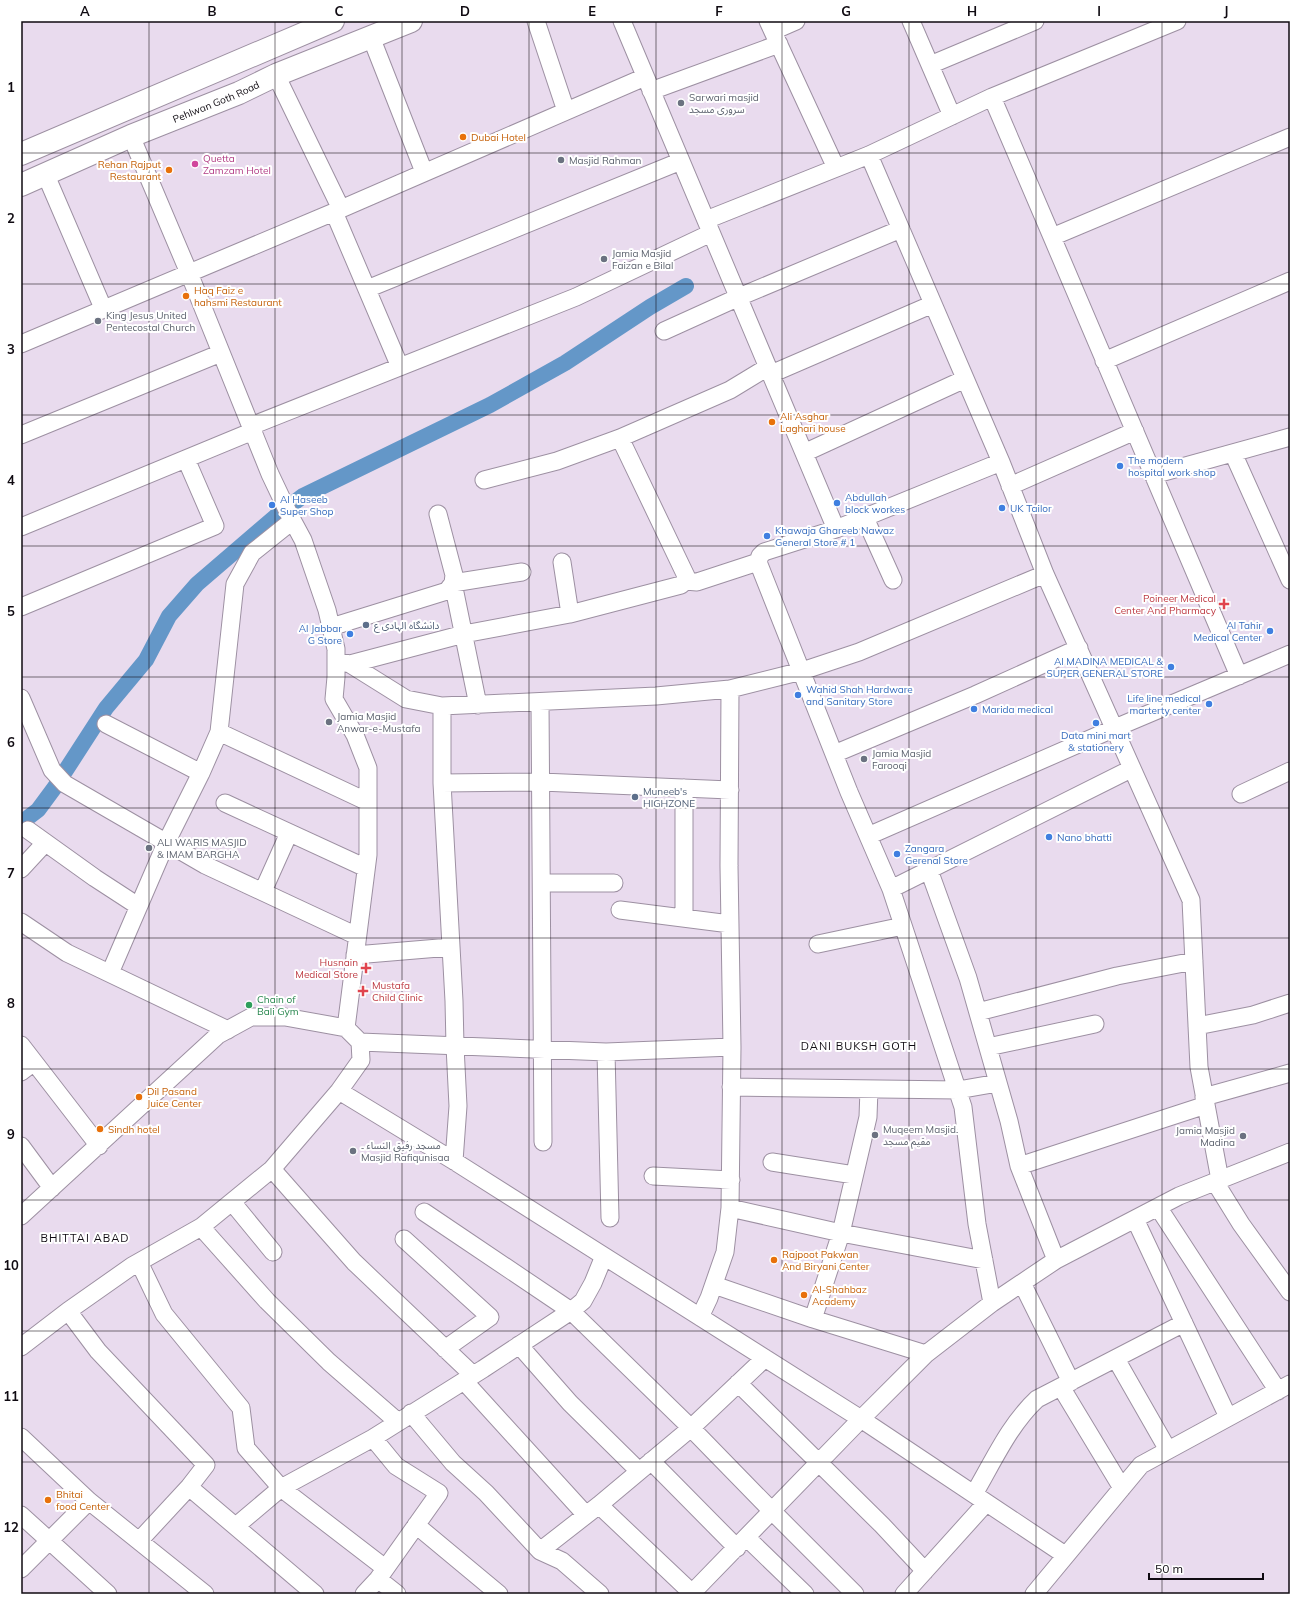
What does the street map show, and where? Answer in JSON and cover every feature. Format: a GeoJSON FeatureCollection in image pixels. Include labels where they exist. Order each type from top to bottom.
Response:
{"type":"FeatureCollection","features":[{"type":"Feature","properties":{"kind":"main road"},"geometry":{"type":"LineString","coordinates":[[21,154],[333,21]]}},
{"type":"Feature","properties":{"kind":"main road","name":"Pehlwan Goth Road"},"geometry":{"type":"LineString","coordinates":[[21,185],[131,136],[239,93],[276,75],[411,21]]}},
{"type":"Feature","properties":{"kind":"street"},"geometry":{"type":"LineString","coordinates":[[536,21],[566,111]]}},
{"type":"Feature","properties":{"kind":"street"},"geometry":{"type":"LineString","coordinates":[[622,21],[836,530]]}},
{"type":"Feature","properties":{"kind":"street"},"geometry":{"type":"LineString","coordinates":[[21,344],[566,111],[648,84],[796,21]]}},
{"type":"Feature","properties":{"kind":"street"},"geometry":{"type":"LineString","coordinates":[[911,21],[952,116]]}},
{"type":"Feature","properties":{"kind":"street"},"geometry":{"type":"LineString","coordinates":[[930,65],[1035,21]]}},
{"type":"Feature","properties":{"kind":"street"},"geometry":{"type":"LineString","coordinates":[[21,527],[186,459],[252,429],[400,367],[576,297],[709,227],[836,168],[869,155],[992,98],[1177,21]]}},
{"type":"Feature","properties":{"kind":"street"},"geometry":{"type":"LineString","coordinates":[[773,32],[836,168]]}},
{"type":"Feature","properties":{"kind":"street"},"geometry":{"type":"LineString","coordinates":[[371,37],[424,172]]}},
{"type":"Feature","properties":{"kind":"street"},"geometry":{"type":"LineString","coordinates":[[276,75],[337,210],[367,289],[400,367]]}},
{"type":"Feature","properties":{"kind":"street"},"geometry":{"type":"LineString","coordinates":[[992,98],[1239,676]]}},
{"type":"Feature","properties":{"kind":"street"},"geometry":{"type":"LineString","coordinates":[[131,136],[189,272],[252,429],[288,512],[303,540],[327,610],[336,649],[343,662],[406,699],[442,706],[478,705],[656,696],[730,689],[802,671],[859,652],[1045,574]]}},
{"type":"Feature","properties":{"kind":"street"},"geometry":{"type":"LineString","coordinates":[[1052,237],[1290,137]]}},
{"type":"Feature","properties":{"kind":"street"},"geometry":{"type":"LineString","coordinates":[[869,155],[1000,462],[1045,574],[1115,728],[1131,769],[1191,900],[1199,1067],[1217,1181],[1241,1224],[1290,1292]]}},
{"type":"Feature","properties":{"kind":"street"},"geometry":{"type":"LineString","coordinates":[[367,289],[681,161]]}},
{"type":"Feature","properties":{"kind":"street"},"geometry":{"type":"LineString","coordinates":[[45,173],[103,308]]}},
{"type":"Feature","properties":{"kind":"street"},"geometry":{"type":"LineString","coordinates":[[664,331],[739,297],[901,229]]}},
{"type":"Feature","properties":{"kind":"street"},"geometry":{"type":"LineString","coordinates":[[1104,361],[1290,281]]}},
{"type":"Feature","properties":{"kind":"street"},"geometry":{"type":"LineString","coordinates":[[484,480],[557,461],[620,438],[730,390],[769,370],[933,304]]}},
{"type":"Feature","properties":{"kind":"street"},"geometry":{"type":"LineString","coordinates":[[21,435],[221,353]]}},
{"type":"Feature","properties":{"kind":"street"},"geometry":{"type":"LineString","coordinates":[[804,453],[965,379]]}},
{"type":"Feature","properties":{"kind":"street"},"geometry":{"type":"LineString","coordinates":[[1010,486],[1135,431]]}},
{"type":"Feature","properties":{"kind":"street"},"geometry":{"type":"LineString","coordinates":[[1153,475],[1290,437]]}},
{"type":"Feature","properties":{"kind":"street"},"geometry":{"type":"LineString","coordinates":[[343,662],[464,634],[570,614],[681,585],[685,581],[686,576],[620,438]]}},
{"type":"Feature","properties":{"kind":"street"},"geometry":{"type":"LineString","coordinates":[[1233,453],[1290,580]]}},
{"type":"Feature","properties":{"kind":"street"},"geometry":{"type":"LineString","coordinates":[[21,607],[215,526],[186,459]]}},
{"type":"Feature","properties":{"kind":"street"},"geometry":{"type":"LineString","coordinates":[[992,1303],[977,1224],[963,1107],[958,1090],[891,889],[834,754],[758,562],[760,556],[764,552],[836,530],[1000,462]]}},
{"type":"Feature","properties":{"kind":"street"},"geometry":{"type":"LineString","coordinates":[[110,973],[166,843],[201,773],[219,732],[235,584],[252,553],[288,512]]}},
{"type":"Feature","properties":{"kind":"street"},"geometry":{"type":"LineString","coordinates":[[438,514],[454,575],[453,583],[478,705]]}},
{"type":"Feature","properties":{"kind":"street"},"geometry":{"type":"LineString","coordinates":[[865,518],[893,580]]}},
{"type":"Feature","properties":{"kind":"street"},"geometry":{"type":"LineString","coordinates":[[562,562],[570,614]]}},
{"type":"Feature","properties":{"kind":"street"},"geometry":{"type":"LineString","coordinates":[[685,581],[697,582],[758,562]]}},
{"type":"Feature","properties":{"kind":"street"},"geometry":{"type":"LineString","coordinates":[[331,627],[447,591],[453,583],[522,572]]}},
{"type":"Feature","properties":{"kind":"street"},"geometry":{"type":"LineString","coordinates":[[834,754],[974,695],[1079,648]]}},
{"type":"Feature","properties":{"kind":"street"},"geometry":{"type":"LineString","coordinates":[[868,836],[1115,728],[1290,654]]}},
{"type":"Feature","properties":{"kind":"street"},"geometry":{"type":"LineString","coordinates":[[343,662],[334,699],[355,736],[368,768],[368,855],[346,1028]]}},
{"type":"Feature","properties":{"kind":"street"},"geometry":{"type":"LineString","coordinates":[[700,1317],[714,1285],[725,1252],[730,1208],[732,1047],[730,924],[730,689]]}},
{"type":"Feature","properties":{"kind":"street"},"geometry":{"type":"LineString","coordinates":[[21,698],[52,770],[65,784],[205,866],[263,891],[357,936]]}},
{"type":"Feature","properties":{"kind":"street"},"geometry":{"type":"LineString","coordinates":[[540,702],[543,1142]]}},
{"type":"Feature","properties":{"kind":"street"},"geometry":{"type":"LineString","coordinates":[[442,706],[442,783],[458,1106],[454,1161]]}},
{"type":"Feature","properties":{"kind":"street"},"geometry":{"type":"LineString","coordinates":[[106,724],[201,773]]}},
{"type":"Feature","properties":{"kind":"street"},"geometry":{"type":"LineString","coordinates":[[219,732],[368,802]]}},
{"type":"Feature","properties":{"kind":"street"},"geometry":{"type":"LineString","coordinates":[[891,889],[1131,769]]}},
{"type":"Feature","properties":{"kind":"street"},"geometry":{"type":"LineString","coordinates":[[1241,794],[1290,771]]}},
{"type":"Feature","properties":{"kind":"street"},"geometry":{"type":"LineString","coordinates":[[442,783],[541,782],[730,790]]}},
{"type":"Feature","properties":{"kind":"street"},"geometry":{"type":"LineString","coordinates":[[684,788],[684,918]]}},
{"type":"Feature","properties":{"kind":"street"},"geometry":{"type":"LineString","coordinates":[[224,803],[366,868]]}},
{"type":"Feature","properties":{"kind":"street"},"geometry":{"type":"LineString","coordinates":[[28,830],[138,906]]}},
{"type":"Feature","properties":{"kind":"street"},"geometry":{"type":"LineString","coordinates":[[263,891],[289,833]]}},
{"type":"Feature","properties":{"kind":"street"},"geometry":{"type":"LineString","coordinates":[[21,869],[45,843]]}},
{"type":"Feature","properties":{"kind":"street"},"geometry":{"type":"LineString","coordinates":[[928,870],[968,978],[1009,1121],[1019,1166],[1056,1260]]}},
{"type":"Feature","properties":{"kind":"street"},"geometry":{"type":"LineString","coordinates":[[542,882],[614,884]]}},
{"type":"Feature","properties":{"kind":"street"},"geometry":{"type":"LineString","coordinates":[[620,910],[730,924]]}},
{"type":"Feature","properties":{"kind":"street"},"geometry":{"type":"LineString","coordinates":[[21,922],[67,953],[228,1030]]}},
{"type":"Feature","properties":{"kind":"street"},"geometry":{"type":"LineString","coordinates":[[818,944],[904,926]]}},
{"type":"Feature","properties":{"kind":"street"},"geometry":{"type":"LineString","coordinates":[[355,955],[451,947]]}},
{"type":"Feature","properties":{"kind":"street"},"geometry":{"type":"LineString","coordinates":[[978,1012],[1117,976],[1194,961]]}},
{"type":"Feature","properties":{"kind":"street"},"geometry":{"type":"LineString","coordinates":[[1197,1026],[1253,1015],[1290,1004]]}},
{"type":"Feature","properties":{"kind":"street"},"geometry":{"type":"LineString","coordinates":[[21,1216],[99,1146],[218,1035],[251,1017],[285,1016],[346,1028],[360,1042],[361,1060],[339,1091],[272,1169],[201,1227],[139,1262],[68,1311],[21,1347]]}},
{"type":"Feature","properties":{"kind":"street"},"geometry":{"type":"LineString","coordinates":[[988,1047],[1095,1024]]}},
{"type":"Feature","properties":{"kind":"street"},"geometry":{"type":"LineString","coordinates":[[360,1042],[606,1052],[732,1047]]}},
{"type":"Feature","properties":{"kind":"street"},"geometry":{"type":"LineString","coordinates":[[21,1045],[28,1067],[99,1146]]}},
{"type":"Feature","properties":{"kind":"street"},"geometry":{"type":"LineString","coordinates":[[606,1052],[610,1218]]}},
{"type":"Feature","properties":{"kind":"street"},"geometry":{"type":"LineString","coordinates":[[1019,1166],[1290,1073]]}},
{"type":"Feature","properties":{"kind":"street"},"geometry":{"type":"LineString","coordinates":[[731,1087],[958,1090],[998,1083]]}},
{"type":"Feature","properties":{"kind":"street"},"geometry":{"type":"LineString","coordinates":[[813,1319],[841,1233],[868,1117],[869,1089]]}},
{"type":"Feature","properties":{"kind":"street"},"geometry":{"type":"LineString","coordinates":[[339,1091],[454,1161],[861,1419],[1065,1555]]}},
{"type":"Feature","properties":{"kind":"street"},"geometry":{"type":"LineString","coordinates":[[21,1146],[52,1188]]}},
{"type":"Feature","properties":{"kind":"street"},"geometry":{"type":"LineString","coordinates":[[272,1169],[354,1262],[445,1349],[468,1378],[592,1510],[697,1592],[818,1463],[926,1354],[992,1303],[1056,1260],[1179,1196],[1290,1152]]}},
{"type":"Feature","properties":{"kind":"street"},"geometry":{"type":"LineString","coordinates":[[772,1162],[854,1175]]}},
{"type":"Feature","properties":{"kind":"street"},"geometry":{"type":"LineString","coordinates":[[653,1176],[731,1180]]}},
{"type":"Feature","properties":{"kind":"street"},"geometry":{"type":"LineString","coordinates":[[232,1202],[272,1252]]}},
{"type":"Feature","properties":{"kind":"street"},"geometry":{"type":"LineString","coordinates":[[1034,1594],[1141,1465],[1284,1387],[1158,1207]]}},
{"type":"Feature","properties":{"kind":"street"},"geometry":{"type":"LineString","coordinates":[[730,1208],[841,1233],[984,1260]]}},
{"type":"Feature","properties":{"kind":"street"},"geometry":{"type":"LineString","coordinates":[[424,1212],[570,1311],[691,1428],[772,1512],[855,1594]]}},
{"type":"Feature","properties":{"kind":"street"},"geometry":{"type":"LineString","coordinates":[[1135,1219],[1228,1417]]}},
{"type":"Feature","properties":{"kind":"street"},"geometry":{"type":"LineString","coordinates":[[201,1227],[267,1302],[323,1357],[405,1418],[486,1493],[540,1551],[562,1562],[600,1594]]}},
{"type":"Feature","properties":{"kind":"street"},"geometry":{"type":"LineString","coordinates":[[404,1238],[490,1317],[445,1349]]}},
{"type":"Feature","properties":{"kind":"street"},"geometry":{"type":"LineString","coordinates":[[236,1526],[282,1488],[373,1438],[570,1311],[583,1301],[593,1283],[604,1256]]}},
{"type":"Feature","properties":{"kind":"street"},"geometry":{"type":"LineString","coordinates":[[139,1262],[164,1314],[241,1408],[246,1448],[282,1488],[381,1573],[397,1594]]}},
{"type":"Feature","properties":{"kind":"street"},"geometry":{"type":"LineString","coordinates":[[1022,1283],[1066,1384],[1122,1488]]}},
{"type":"Feature","properties":{"kind":"street"},"geometry":{"type":"LineString","coordinates":[[714,1285],[813,1319],[926,1354]]}},
{"type":"Feature","properties":{"kind":"street"},"geometry":{"type":"LineString","coordinates":[[68,1311],[98,1351],[206,1465],[189,1487],[139,1542]]}},
{"type":"Feature","properties":{"kind":"street"},"geometry":{"type":"LineString","coordinates":[[904,1594],[925,1570],[980,1498],[1016,1423],[1025,1410],[1037,1399],[1184,1323]]}},
{"type":"Feature","properties":{"kind":"street"},"geometry":{"type":"LineString","coordinates":[[519,1345],[570,1403],[645,1466],[805,1594]]}},
{"type":"Feature","properties":{"kind":"street"},"geometry":{"type":"LineString","coordinates":[[540,1551],[691,1428],[765,1358]]}},
{"type":"Feature","properties":{"kind":"street"},"geometry":{"type":"LineString","coordinates":[[1116,1359],[1168,1450]]}},
{"type":"Feature","properties":{"kind":"street"},"geometry":{"type":"LineString","coordinates":[[738,1383],[882,1525],[925,1570]]}},
{"type":"Feature","properties":{"kind":"street"},"geometry":{"type":"LineString","coordinates":[[21,1437],[88,1501],[206,1594]]}},
{"type":"Feature","properties":{"kind":"street"},"geometry":{"type":"LineString","coordinates":[[364,1594],[439,1493],[396,1466],[373,1438]]}},
{"type":"Feature","properties":{"kind":"street"},"geometry":{"type":"LineString","coordinates":[[189,1487],[315,1594]]}},
{"type":"Feature","properties":{"kind":"street"},"geometry":{"type":"LineString","coordinates":[[21,1569],[88,1501]]}},
{"type":"Feature","properties":{"kind":"street"},"geometry":{"type":"LineString","coordinates":[[21,1515],[108,1594]]}},
{"type":"Feature","properties":{"kind":"street"},"geometry":{"type":"LineString","coordinates":[[416,1525],[499,1594]]}},
{"type":"Feature","properties":{"kind":"waterway"},"geometry":{"type":"LineString","coordinates":[[21,823],[38,810],[55,787],[106,708],[146,660],[169,616],[197,584],[275,517],[303,496],[490,405],[565,363],[650,307],[686,286]]}},
{"type":"Feature","properties":{"kind":"place","name":"Sarwari masjid سروری مسجد"},"geometry":{"type":"Point","coordinates":[681,103]}},
{"type":"Feature","properties":{"kind":"place","name":"Dubai Hotel"},"geometry":{"type":"Point","coordinates":[463,137]}},
{"type":"Feature","properties":{"kind":"place","name":"Masjid Rahman"},"geometry":{"type":"Point","coordinates":[561,160]}},
{"type":"Feature","properties":{"kind":"place","name":"Quetta Zamzam Hotel"},"geometry":{"type":"Point","coordinates":[195,164]}},
{"type":"Feature","properties":{"kind":"place","name":"Rehan Rajput Restaurant"},"geometry":{"type":"Point","coordinates":[169,170]}},
{"type":"Feature","properties":{"kind":"place","name":"Jamia Masjid Faizan e Bilal"},"geometry":{"type":"Point","coordinates":[604,259]}},
{"type":"Feature","properties":{"kind":"place","name":"Haq Faiz e hahsmi Restaurant"},"geometry":{"type":"Point","coordinates":[186,296]}},
{"type":"Feature","properties":{"kind":"place","name":"King Jesus United Pentecostal Church"},"geometry":{"type":"Point","coordinates":[98,321]}},
{"type":"Feature","properties":{"kind":"place","name":"Ali Asghar Laghari house"},"geometry":{"type":"Point","coordinates":[772,422]}},
{"type":"Feature","properties":{"kind":"place","name":"The modern hospital work shop"},"geometry":{"type":"Point","coordinates":[1120,466]}},
{"type":"Feature","properties":{"kind":"place","name":"Abdullah block workes"},"geometry":{"type":"Point","coordinates":[837,503]}},
{"type":"Feature","properties":{"kind":"place","name":"Al Haseeb Super Shop"},"geometry":{"type":"Point","coordinates":[272,505]}},
{"type":"Feature","properties":{"kind":"place","name":"UK Tailor"},"geometry":{"type":"Point","coordinates":[1002,508]}},
{"type":"Feature","properties":{"kind":"place","name":"Khawaja Ghareeb Nawaz General Store # 1"},"geometry":{"type":"Point","coordinates":[767,536]}},
{"type":"Feature","properties":{"kind":"place","name":"Poineer Medical Center And Pharmacy"},"geometry":{"type":"Point","coordinates":[1224,604]}},
{"type":"Feature","properties":{"kind":"place","name":"دانشگاہ الہادی ع"},"geometry":{"type":"Point","coordinates":[366,625]}},
{"type":"Feature","properties":{"kind":"place","name":"Al Tahir Medical Center"},"geometry":{"type":"Point","coordinates":[1270,631]}},
{"type":"Feature","properties":{"kind":"place","name":"Al Jabbar G Store"},"geometry":{"type":"Point","coordinates":[350,634]}},
{"type":"Feature","properties":{"kind":"place","name":"Al MADINA MEDICAL & SUPER GENERAL STORE"},"geometry":{"type":"Point","coordinates":[1171,667]}},
{"type":"Feature","properties":{"kind":"place","name":"Wahid Shah Hardware and Sanitary Store"},"geometry":{"type":"Point","coordinates":[798,695]}},
{"type":"Feature","properties":{"kind":"place","name":"Life line medical marterty center"},"geometry":{"type":"Point","coordinates":[1209,704]}},
{"type":"Feature","properties":{"kind":"place","name":"Marida medical"},"geometry":{"type":"Point","coordinates":[974,709]}},
{"type":"Feature","properties":{"kind":"place","name":"Jamia Masjid Anwar-e-Mustafa"},"geometry":{"type":"Point","coordinates":[329,722]}},
{"type":"Feature","properties":{"kind":"place","name":"Data mini mart & stationery"},"geometry":{"type":"Point","coordinates":[1096,723]}},
{"type":"Feature","properties":{"kind":"place","name":"Jamia Masjid Farooqi"},"geometry":{"type":"Point","coordinates":[864,759]}},
{"type":"Feature","properties":{"kind":"place","name":"Muneeb's HIGHZONE"},"geometry":{"type":"Point","coordinates":[635,797]}},
{"type":"Feature","properties":{"kind":"place","name":"Nano bhatti"},"geometry":{"type":"Point","coordinates":[1049,837]}},
{"type":"Feature","properties":{"kind":"place","name":"ALI WARIS MASJID & IMAM BARGHA"},"geometry":{"type":"Point","coordinates":[149,848]}},
{"type":"Feature","properties":{"kind":"place","name":"Zangara Gerenal Store"},"geometry":{"type":"Point","coordinates":[897,854]}},
{"type":"Feature","properties":{"kind":"place","name":"Husnain Medical Store"},"geometry":{"type":"Point","coordinates":[366,968]}},
{"type":"Feature","properties":{"kind":"place","name":"Mustafa Child Clinic"},"geometry":{"type":"Point","coordinates":[363,991]}},
{"type":"Feature","properties":{"kind":"place","name":"Chain of Bali Gym"},"geometry":{"type":"Point","coordinates":[249,1005]}},
{"type":"Feature","properties":{"kind":"place","name":"Dil Pasand Juice Center"},"geometry":{"type":"Point","coordinates":[139,1097]}},
{"type":"Feature","properties":{"kind":"place","name":"Sindh hotel"},"geometry":{"type":"Point","coordinates":[100,1129]}},
{"type":"Feature","properties":{"kind":"place","name":"Muqeem Masjid. مقیم مسجد"},"geometry":{"type":"Point","coordinates":[875,1135]}},
{"type":"Feature","properties":{"kind":"place","name":"Jamia Masjid Madina"},"geometry":{"type":"Point","coordinates":[1243,1136]}},
{"type":"Feature","properties":{"kind":"place","name":"مسجد رفیق النساء ۔ Masjid Rafiqunisaa"},"geometry":{"type":"Point","coordinates":[353,1151]}},
{"type":"Feature","properties":{"kind":"place","name":"Rajpoot Pakwan And Biryani Center"},"geometry":{"type":"Point","coordinates":[774,1260]}},
{"type":"Feature","properties":{"kind":"place","name":"Al-Shahbaz Academy"},"geometry":{"type":"Point","coordinates":[804,1295]}},
{"type":"Feature","properties":{"kind":"place","name":"Bhitai food Center"},"geometry":{"type":"Point","coordinates":[48,1500]}},
{"type":"Feature","properties":{"kind":"district","name":"DANI BUKSH GOTH"},"geometry":{"type":"Point","coordinates":[859,1046]}},
{"type":"Feature","properties":{"kind":"district","name":"BHITTAI ABAD"},"geometry":{"type":"Point","coordinates":[85,1238]}}]}
